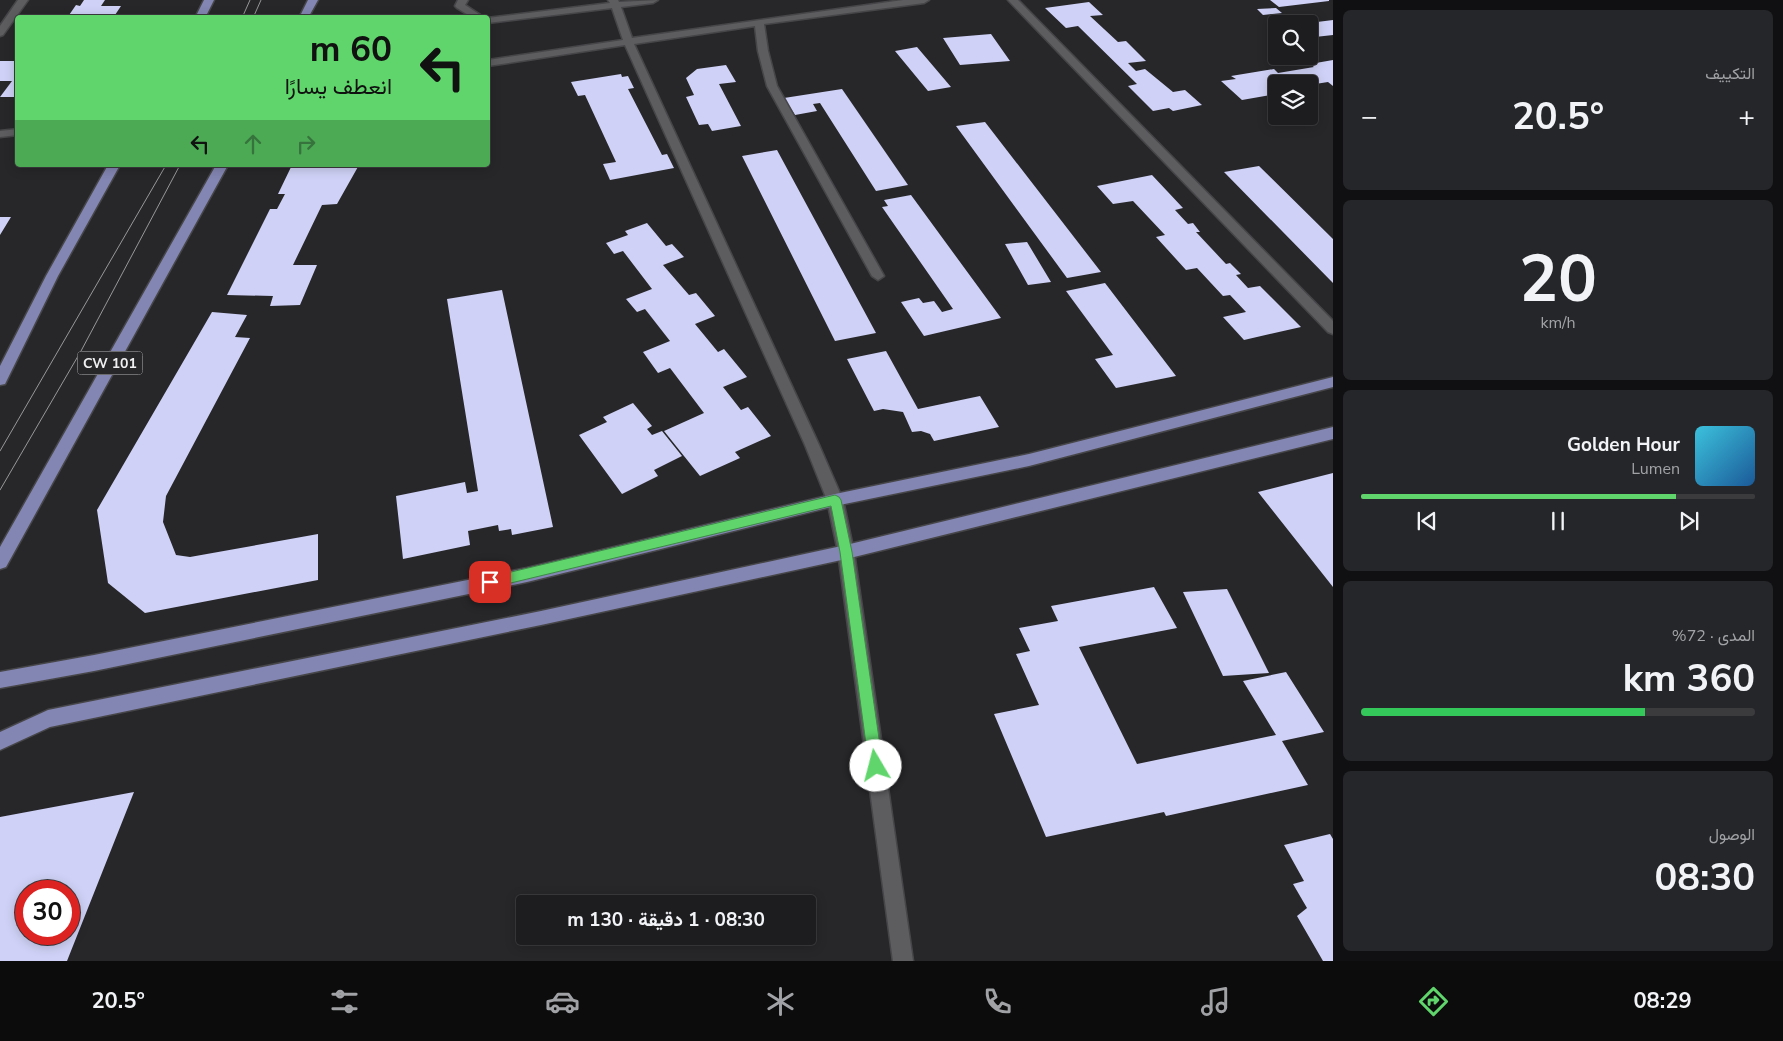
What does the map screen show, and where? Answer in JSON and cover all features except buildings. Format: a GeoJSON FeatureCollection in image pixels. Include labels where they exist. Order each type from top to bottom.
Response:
{"type":"FeatureCollection","features":[{"type":"Feature","properties":{"kind":"main road"},"geometry":{"type":"LineString","coordinates":[[202,15],[209,0]]}},
{"type":"Feature","properties":{"kind":"main road"},"geometry":{"type":"LineString","coordinates":[[305,15],[313,0]]}},
{"type":"Feature","properties":{"kind":"main road","name":"CW 101"},"geometry":{"type":"LineString","coordinates":[[0,562],[221,167]]}},
{"type":"Feature","properties":{"kind":"main road"},"geometry":{"type":"LineString","coordinates":[[0,380],[52,276],[111,168]]}},
{"type":"Feature","properties":{"kind":"main road"},"geometry":{"type":"LineString","coordinates":[[0,680],[94,664],[527,574],[835,500],[1030,460],[1333,382]]}},
{"type":"Feature","properties":{"kind":"main road"},"geometry":{"type":"LineString","coordinates":[[0,741],[48,719],[541,618],[846,552],[1333,433]]}},
{"type":"Feature","properties":{"kind":"street"},"geometry":{"type":"LineString","coordinates":[[0,32],[23,0]]}},
{"type":"Feature","properties":{"kind":"street"},"geometry":{"type":"LineString","coordinates":[[463,0],[460,6],[476,15]]}},
{"type":"Feature","properties":{"kind":"street"},"geometry":{"type":"LineString","coordinates":[[490,20],[614,2],[653,0]]}},
{"type":"Feature","properties":{"kind":"street"},"geometry":{"type":"LineString","coordinates":[[490,63],[759,22],[924,0]]}},
{"type":"Feature","properties":{"kind":"street"},"geometry":{"type":"LineString","coordinates":[[1013,0],[1333,329]]}},
{"type":"Feature","properties":{"kind":"street"},"geometry":{"type":"LineString","coordinates":[[614,2],[628,41],[808,436],[835,500],[846,552],[903,961]]}},
{"type":"Feature","properties":{"kind":"street"},"geometry":{"type":"LineString","coordinates":[[759,22],[763,51],[772,86],[878,276]]}},
{"type":"Feature","properties":{"kind":"street"},"geometry":{"type":"LineString","coordinates":[[0,134],[15,132]]}},
{"type":"Feature","properties":{"kind":"tram line"},"geometry":{"type":"LineString","coordinates":[[243,15],[250,0]]}},
{"type":"Feature","properties":{"kind":"tram line"},"geometry":{"type":"LineString","coordinates":[[254,15],[261,0]]}},
{"type":"Feature","properties":{"kind":"tram line"},"geometry":{"type":"LineString","coordinates":[[0,451],[165,167]]}},
{"type":"Feature","properties":{"kind":"tram line"},"geometry":{"type":"LineString","coordinates":[[0,490],[81,351],[179,167]]}},
{"type":"Feature","properties":{"kind":"route"},"geometry":{"type":"LineString","coordinates":[[490,582],[835,500],[846,552],[876,766]]}}]}
